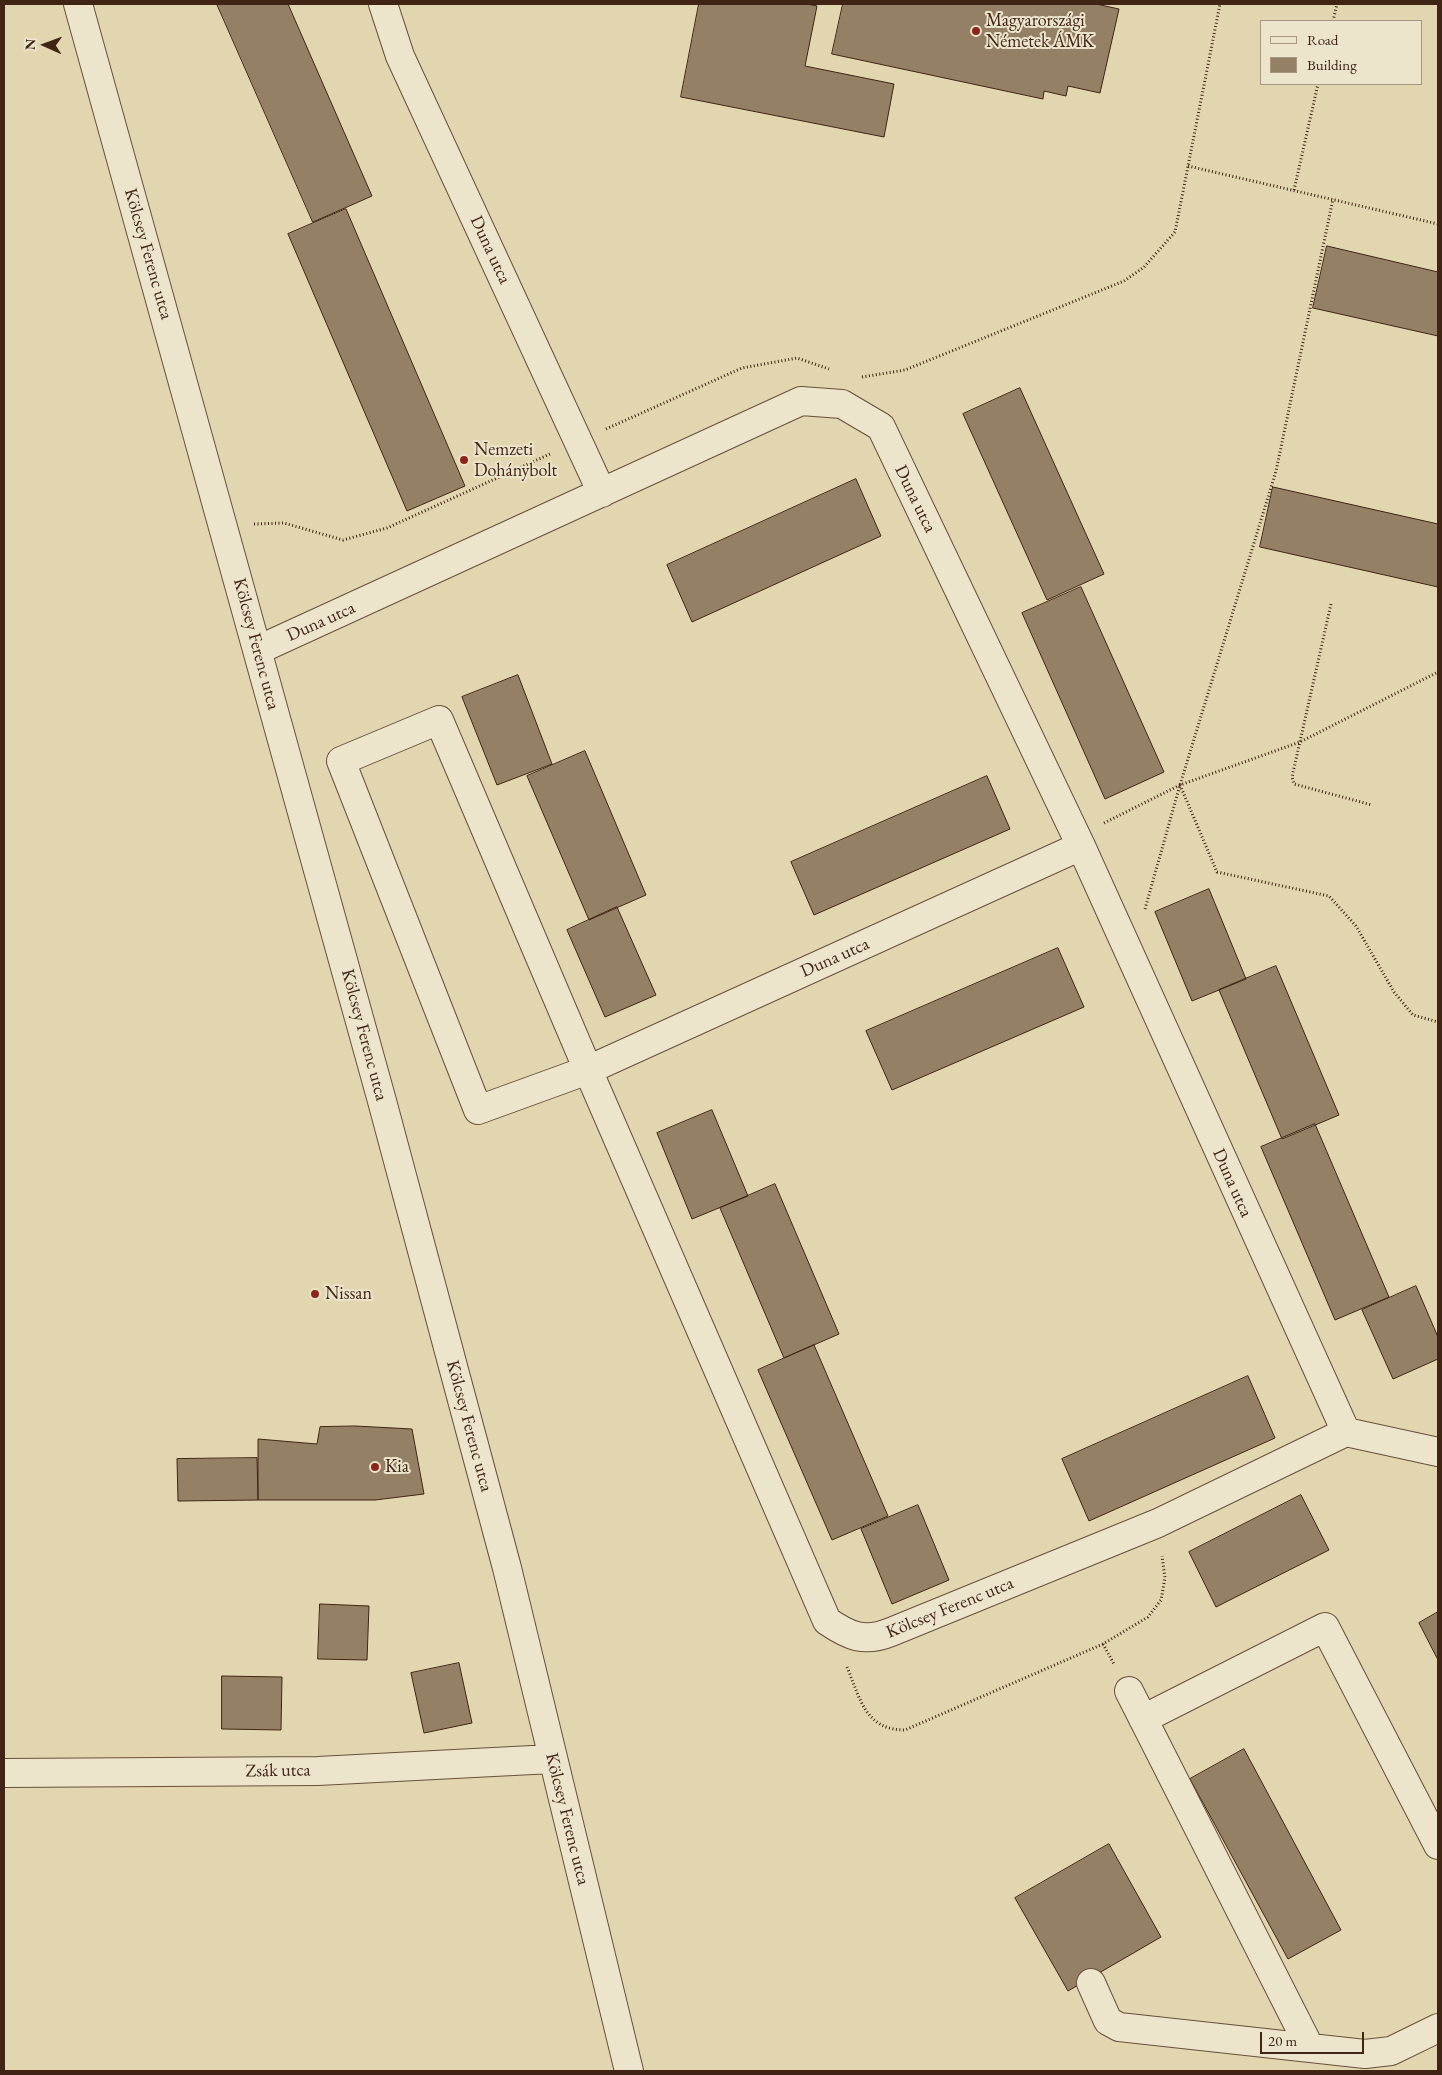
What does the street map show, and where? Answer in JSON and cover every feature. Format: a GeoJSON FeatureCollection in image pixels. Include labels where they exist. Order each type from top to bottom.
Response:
{"type":"FeatureCollection","features":[{"type":"Feature","properties":{"kind":"street","name":"Kölcsey Ferenc utca"},"geometry":{"type":"LineString","coordinates":[[78,4],[388,1119],[507,1568],[629,2071]]}},
{"type":"Feature","properties":{"kind":"street","name":"Duna utca"},"geometry":{"type":"LineString","coordinates":[[383,4],[400,56],[602,493]]}},
{"type":"Feature","properties":{"kind":"street","name":"Duna utca"},"geometry":{"type":"LineString","coordinates":[[258,650],[801,401],[842,404],[881,427],[1079,842],[1346,1432]]}},
{"type":"Feature","properties":{"kind":"street"},"geometry":{"type":"LineString","coordinates":[[588,1070],[478,1110],[341,761],[439,720],[588,1070],[827,1621]]}},
{"type":"Feature","properties":{"kind":"street","name":"Duna utca"},"geometry":{"type":"LineString","coordinates":[[588,1070],[1079,842]]}},
{"type":"Feature","properties":{"kind":"street","name":"Kölcsey Ferenc utca"},"geometry":{"type":"LineString","coordinates":[[827,1621],[845,1634],[864,1638],[879,1637],[1158,1523],[1346,1432]]}},
{"type":"Feature","properties":{"kind":"street"},"geometry":{"type":"LineString","coordinates":[[1346,1432],[1438,1452]]}},
{"type":"Feature","properties":{"kind":"street"},"geometry":{"type":"LineString","coordinates":[[1143,1719],[1326,1628],[1438,1845]]}},
{"type":"Feature","properties":{"kind":"street"},"geometry":{"type":"LineString","coordinates":[[1129,1691],[1310,2048]]}},
{"type":"Feature","properties":{"kind":"street","name":"Zsák utca"},"geometry":{"type":"LineString","coordinates":[[4,1773],[318,1771],[552,1759]]}},
{"type":"Feature","properties":{"kind":"street"},"geometry":{"type":"LineString","coordinates":[[1091,1984],[1108,2021],[1119,2027],[1365,2054],[1391,2050],[1438,2028]]}},
{"type":"Feature","properties":{"kind":"path"},"geometry":{"type":"LineString","coordinates":[[856,376],[864,378],[905,370],[1124,281],[1144,267],[1175,232],[1220,4]]}},
{"type":"Feature","properties":{"kind":"path"},"geometry":{"type":"LineString","coordinates":[[1333,20],[1337,4]]}},
{"type":"Feature","properties":{"kind":"path"},"geometry":{"type":"LineString","coordinates":[[1294,190],[1318,85]]}},
{"type":"Feature","properties":{"kind":"path"},"geometry":{"type":"LineString","coordinates":[[1188,166],[1438,224]]}},
{"type":"Feature","properties":{"kind":"path"},"geometry":{"type":"LineString","coordinates":[[1144,909],[1276,471],[1332,199]]}},
{"type":"Feature","properties":{"kind":"path"},"geometry":{"type":"LineString","coordinates":[[225,532],[250,525],[284,523],[343,540],[388,528],[742,368],[797,358],[838,372]]}},
{"type":"Feature","properties":{"kind":"path"},"geometry":{"type":"LineString","coordinates":[[1331,604],[1292,777],[1294,784],[1372,805]]}},
{"type":"Feature","properties":{"kind":"path"},"geometry":{"type":"LineString","coordinates":[[1079,842],[1180,785],[1300,742],[1438,672]]}},
{"type":"Feature","properties":{"kind":"path"},"geometry":{"type":"LineString","coordinates":[[1180,785],[1216,872],[1329,896],[1356,926],[1394,992],[1413,1015],[1438,1022]]}},
{"type":"Feature","properties":{"kind":"path"},"geometry":{"type":"LineString","coordinates":[[827,1621],[866,1713],[876,1723],[891,1730],[905,1730],[1103,1644],[1148,1617],[1160,1600],[1165,1578],[1158,1523]]}},
{"type":"Feature","properties":{"kind":"building"},"geometry":{"type":"Polygon","coordinates":[[[217,4],[288,4],[372,196],[313,222],[217,4]]]}},
{"type":"Feature","properties":{"kind":"building"},"geometry":{"type":"Polygon","coordinates":[[[699,4],[807,4],[817,6],[805,66],[894,84],[884,137],[681,97],[699,4]]]}},
{"type":"Feature","properties":{"kind":"building","name":"Magyarországi Németek ÁMK"},"geometry":{"type":"Polygon","coordinates":[[[843,4],[1096,4],[1119,9],[1100,93],[1068,86],[1066,96],[1044,91],[1043,99],[832,54],[843,4]]]}},
{"type":"Feature","properties":{"kind":"building"},"geometry":{"type":"Polygon","coordinates":[[[346,209],[465,486],[407,511],[288,234],[346,209]]]}},
{"type":"Feature","properties":{"kind":"building"},"geometry":{"type":"Polygon","coordinates":[[[1327,246],[1438,272],[1438,336],[1313,308],[1327,246]]]}},
{"type":"Feature","properties":{"kind":"building"},"geometry":{"type":"Polygon","coordinates":[[[1020,388],[1104,574],[1047,600],[963,414],[1020,388]]]}},
{"type":"Feature","properties":{"kind":"building"},"geometry":{"type":"Polygon","coordinates":[[[856,479],[881,536],[692,622],[667,565],[856,479]]]}},
{"type":"Feature","properties":{"kind":"building"},"geometry":{"type":"Polygon","coordinates":[[[1273,487],[1438,524],[1438,587],[1260,547],[1273,487]]]}},
{"type":"Feature","properties":{"kind":"building"},"geometry":{"type":"Polygon","coordinates":[[[1081,587],[1164,772],[1105,799],[1022,613],[1081,587]]]}},
{"type":"Feature","properties":{"kind":"building"},"geometry":{"type":"Polygon","coordinates":[[[518,675],[552,764],[497,785],[462,697],[518,675]]]}},
{"type":"Feature","properties":{"kind":"building"},"geometry":{"type":"Polygon","coordinates":[[[585,751],[646,895],[589,920],[527,776],[585,751]]]}},
{"type":"Feature","properties":{"kind":"building"},"geometry":{"type":"Polygon","coordinates":[[[987,776],[1010,829],[814,915],[791,862],[987,776]]]}},
{"type":"Feature","properties":{"kind":"building"},"geometry":{"type":"Polygon","coordinates":[[[1209,889],[1246,979],[1192,1001],[1155,912],[1209,889]]]}},
{"type":"Feature","properties":{"kind":"building"},"geometry":{"type":"Polygon","coordinates":[[[617,907],[656,995],[605,1017],[567,930],[617,907]]]}},
{"type":"Feature","properties":{"kind":"building"},"geometry":{"type":"Polygon","coordinates":[[[1058,948],[1084,1007],[892,1090],[866,1031],[1058,948]]]}},
{"type":"Feature","properties":{"kind":"building"},"geometry":{"type":"Polygon","coordinates":[[[1276,966],[1339,1115],[1282,1139],[1219,990],[1276,966]]]}},
{"type":"Feature","properties":{"kind":"building"},"geometry":{"type":"Polygon","coordinates":[[[712,1110],[748,1196],[692,1219],[657,1133],[712,1110]]]}},
{"type":"Feature","properties":{"kind":"building"},"geometry":{"type":"Polygon","coordinates":[[[1315,1124],[1389,1297],[1335,1320],[1261,1147],[1315,1124]]]}},
{"type":"Feature","properties":{"kind":"building"},"geometry":{"type":"Polygon","coordinates":[[[775,1184],[839,1334],[784,1358],[720,1208],[775,1184]]]}},
{"type":"Feature","properties":{"kind":"building"},"geometry":{"type":"Polygon","coordinates":[[[1416,1286],[1438,1337],[1438,1359],[1393,1379],[1362,1310],[1416,1286]]]}},
{"type":"Feature","properties":{"kind":"building"},"geometry":{"type":"Polygon","coordinates":[[[814,1345],[888,1516],[832,1540],[758,1370],[814,1345]]]}},
{"type":"Feature","properties":{"kind":"building"},"geometry":{"type":"Polygon","coordinates":[[[1248,1376],[1275,1438],[1089,1521],[1062,1459],[1248,1376]]]}},
{"type":"Feature","properties":{"kind":"building"},"geometry":{"type":"Polygon","coordinates":[[[355,1426],[412,1429],[424,1494],[375,1500],[258,1500],[258,1439],[317,1444],[320,1427],[355,1426]]]}},
{"type":"Feature","properties":{"kind":"building"},"geometry":{"type":"Polygon","coordinates":[[[257,1458],[258,1500],[178,1501],[177,1459],[257,1458]]]}},
{"type":"Feature","properties":{"kind":"building"},"geometry":{"type":"Polygon","coordinates":[[[1301,1495],[1329,1550],[1216,1607],[1189,1552],[1301,1495]]]}},
{"type":"Feature","properties":{"kind":"building"},"geometry":{"type":"Polygon","coordinates":[[[918,1505],[949,1580],[892,1604],[861,1529],[918,1505]]]}},
{"type":"Feature","properties":{"kind":"building"},"geometry":{"type":"Polygon","coordinates":[[[320,1604],[369,1606],[367,1660],[318,1659],[320,1604]]]}},
{"type":"Feature","properties":{"kind":"building"},"geometry":{"type":"Polygon","coordinates":[[[1438,1612],[1438,1660],[1419,1623],[1438,1612]]]}},
{"type":"Feature","properties":{"kind":"building"},"geometry":{"type":"Polygon","coordinates":[[[459,1663],[472,1723],[424,1733],[411,1673],[459,1663]]]}},
{"type":"Feature","properties":{"kind":"building"},"geometry":{"type":"Polygon","coordinates":[[[222,1676],[282,1677],[281,1730],[222,1729],[222,1676]]]}},
{"type":"Feature","properties":{"kind":"building"},"geometry":{"type":"Polygon","coordinates":[[[1244,1749],[1341,1930],[1288,1959],[1190,1779],[1244,1749]]]}},
{"type":"Feature","properties":{"kind":"building"},"geometry":{"type":"Polygon","coordinates":[[[1109,1844],[1161,1937],[1068,1991],[1015,1898],[1109,1844]]]}},
{"type":"Feature","properties":{"kind":"place","name":"Magyarországi Németek ÁMK"},"geometry":{"type":"Point","coordinates":[976,31]}},
{"type":"Feature","properties":{"kind":"place","name":"Nemzeti Dohánybolt"},"geometry":{"type":"Point","coordinates":[464,460]}},
{"type":"Feature","properties":{"kind":"place","name":"Nissan"},"geometry":{"type":"Point","coordinates":[315,1294]}},
{"type":"Feature","properties":{"kind":"place","name":"Kia"},"geometry":{"type":"Point","coordinates":[375,1467]}}]}
